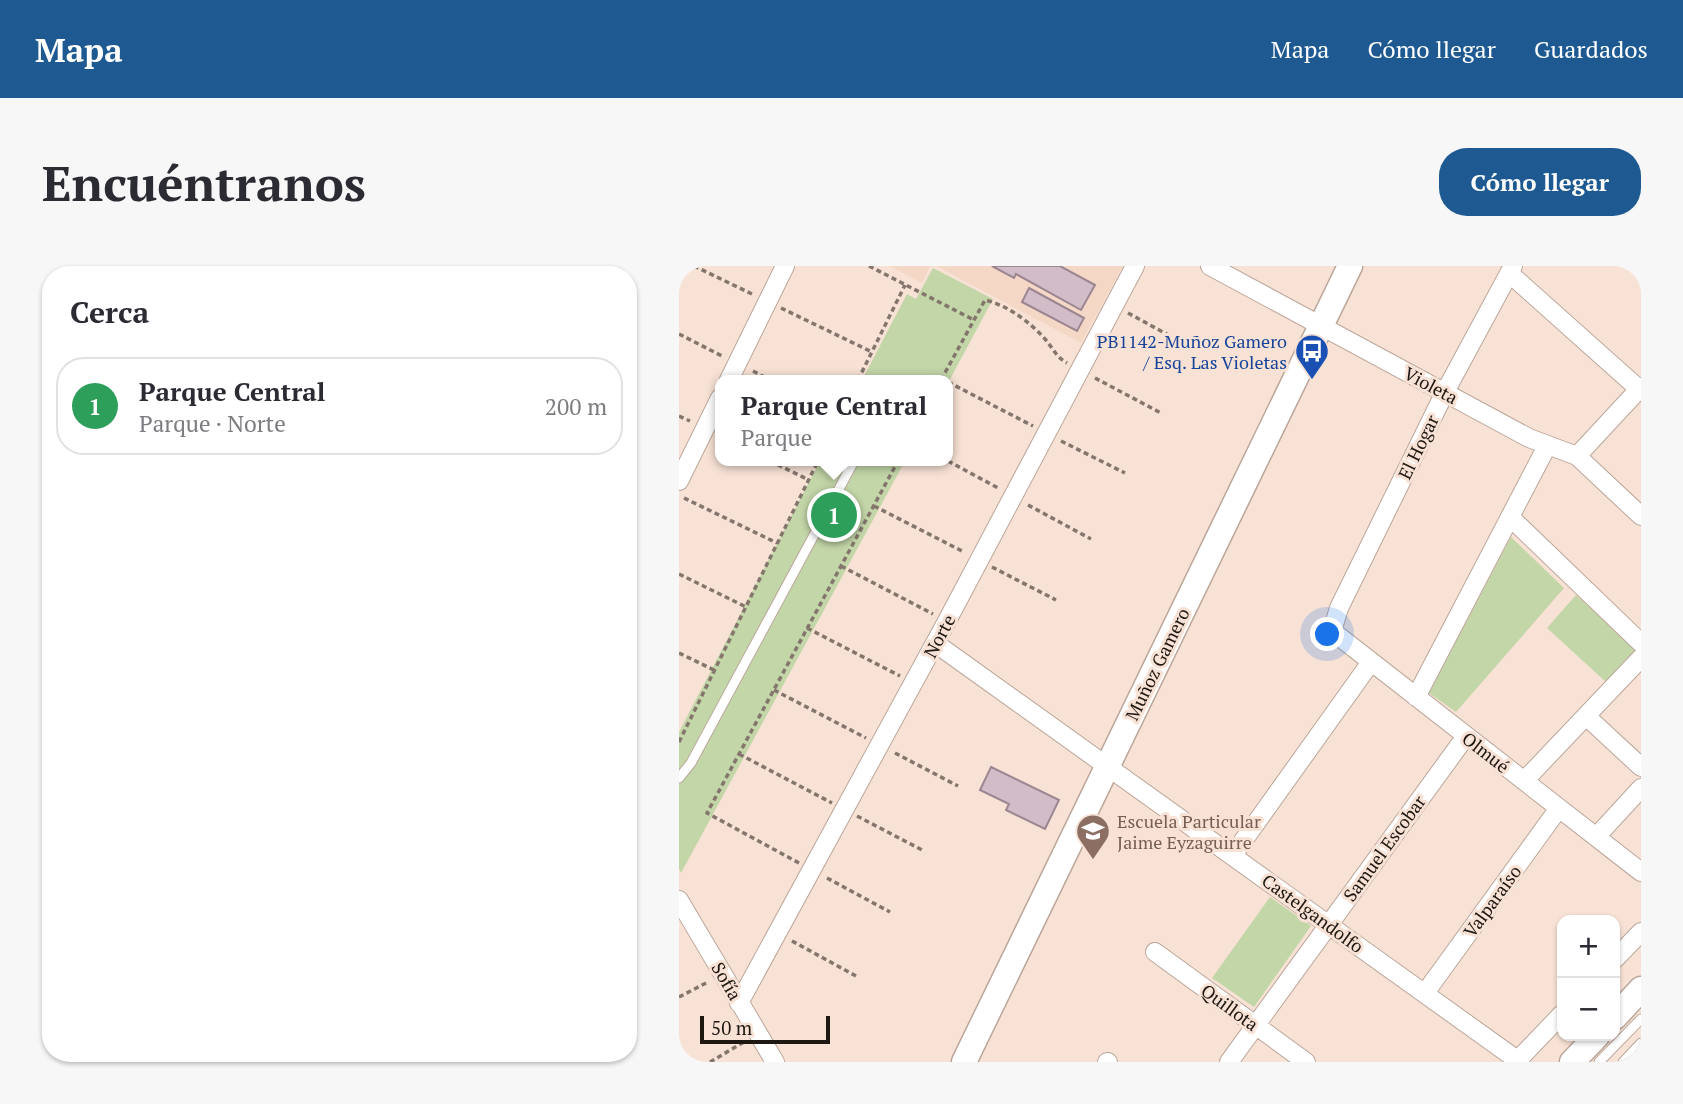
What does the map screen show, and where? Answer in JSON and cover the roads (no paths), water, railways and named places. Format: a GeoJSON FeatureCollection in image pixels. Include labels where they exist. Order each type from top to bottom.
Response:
{"type":"FeatureCollection","features":[{"type":"Feature","properties":{"kind":"street"},"geometry":{"type":"LineString","coordinates":[[731,375],[785,266]]}},
{"type":"Feature","properties":{"kind":"street","name":"Norte"},"geometry":{"type":"LineString","coordinates":[[739,1003],[914,683],[1135,266]]}},
{"type":"Feature","properties":{"kind":"street","name":"Violeta"},"geometry":{"type":"LineString","coordinates":[[1209,266],[1547,446],[1577,456],[1641,516]]}},
{"type":"Feature","properties":{"kind":"street","name":"Muñoz Gamero"},"geometry":{"type":"LineString","coordinates":[[964,1062],[1350,266]]}},
{"type":"Feature","properties":{"kind":"street"},"geometry":{"type":"LineString","coordinates":[[1511,269],[1640,388],[1577,456]]}},
{"type":"Feature","properties":{"kind":"street","name":"El Hogar"},"geometry":{"type":"LineString","coordinates":[[1332,631],[1339,608],[1444,392],[1511,269]]}},
{"type":"Feature","properties":{"kind":"street"},"geometry":{"type":"LineString","coordinates":[[679,481],[715,408]]}},
{"type":"Feature","properties":{"kind":"street"},"geometry":{"type":"LineString","coordinates":[[1416,697],[1547,446]]}},
{"type":"Feature","properties":{"kind":"street"},"geometry":{"type":"LineString","coordinates":[[1510,517],[1641,643]]}},
{"type":"Feature","properties":{"kind":"street","name":"Olmué"},"geometry":{"type":"LineString","coordinates":[[1332,631],[1641,872]]}},
{"type":"Feature","properties":{"kind":"street","name":"Castelgandolfo"},"geometry":{"type":"LineString","coordinates":[[935,643],[1108,764],[1518,1062]]}},
{"type":"Feature","properties":{"kind":"street"},"geometry":{"type":"LineString","coordinates":[[1524,781],[1641,658]]}},
{"type":"Feature","properties":{"kind":"street"},"geometry":{"type":"LineString","coordinates":[[1233,855],[1371,662]]}},
{"type":"Feature","properties":{"kind":"street"},"geometry":{"type":"LineString","coordinates":[[1586,716],[1641,767]]}},
{"type":"Feature","properties":{"kind":"street","name":"Samuel Escobar"},"geometry":{"type":"LineString","coordinates":[[1229,1062],[1466,736]]}},
{"type":"Feature","properties":{"kind":"street"},"geometry":{"type":"LineString","coordinates":[[1595,837],[1641,788]]}},
{"type":"Feature","properties":{"kind":"street","name":"Valparaíso"},"geometry":{"type":"LineString","coordinates":[[1425,993],[1559,808]]}},
{"type":"Feature","properties":{"kind":"street","name":"Sofía"},"geometry":{"type":"LineString","coordinates":[[679,900],[775,1062]]}},
{"type":"Feature","properties":{"kind":"street"},"geometry":{"type":"LineString","coordinates":[[1620,955],[1641,932]]}},
{"type":"Feature","properties":{"kind":"street","name":"Quillota"},"geometry":{"type":"LineString","coordinates":[[1154,952],[1305,1062]]}},
{"type":"Feature","properties":{"kind":"street"},"geometry":{"type":"LineString","coordinates":[[1620,1012],[1641,989]]}},
{"type":"Feature","properties":{"kind":"street"},"geometry":{"type":"LineString","coordinates":[[1518,1062],[1557,1019]]}},
{"type":"Feature","properties":{"kind":"street"},"geometry":{"type":"LineString","coordinates":[[1572,1062],[1592,1041]]}},
{"type":"Feature","properties":{"kind":"lane"},"geometry":{"type":"LineString","coordinates":[[679,778],[691,763],[851,466]]}},
{"type":"Feature","properties":{"kind":"lane"},"geometry":{"type":"LineString","coordinates":[[1599,1062],[1641,1019]]}},
{"type":"Feature","properties":{"kind":"lane"},"geometry":{"type":"LineString","coordinates":[[1623,1062],[1641,1043]]}},
{"type":"Feature","properties":{"kind":"place","name":"PB1142-Muñoz Gamero / Esq. Las Violetas"},"geometry":{"type":"Point","coordinates":[1312,381]}},
{"type":"Feature","properties":{"kind":"place","name":"Parque Central"},"geometry":{"type":"Point","coordinates":[834,515]}},
{"type":"Feature","properties":{"kind":"place","name":"Escuela Particular Jaime Eyzaguirre"},"geometry":{"type":"Point","coordinates":[1093,861]}}]}
